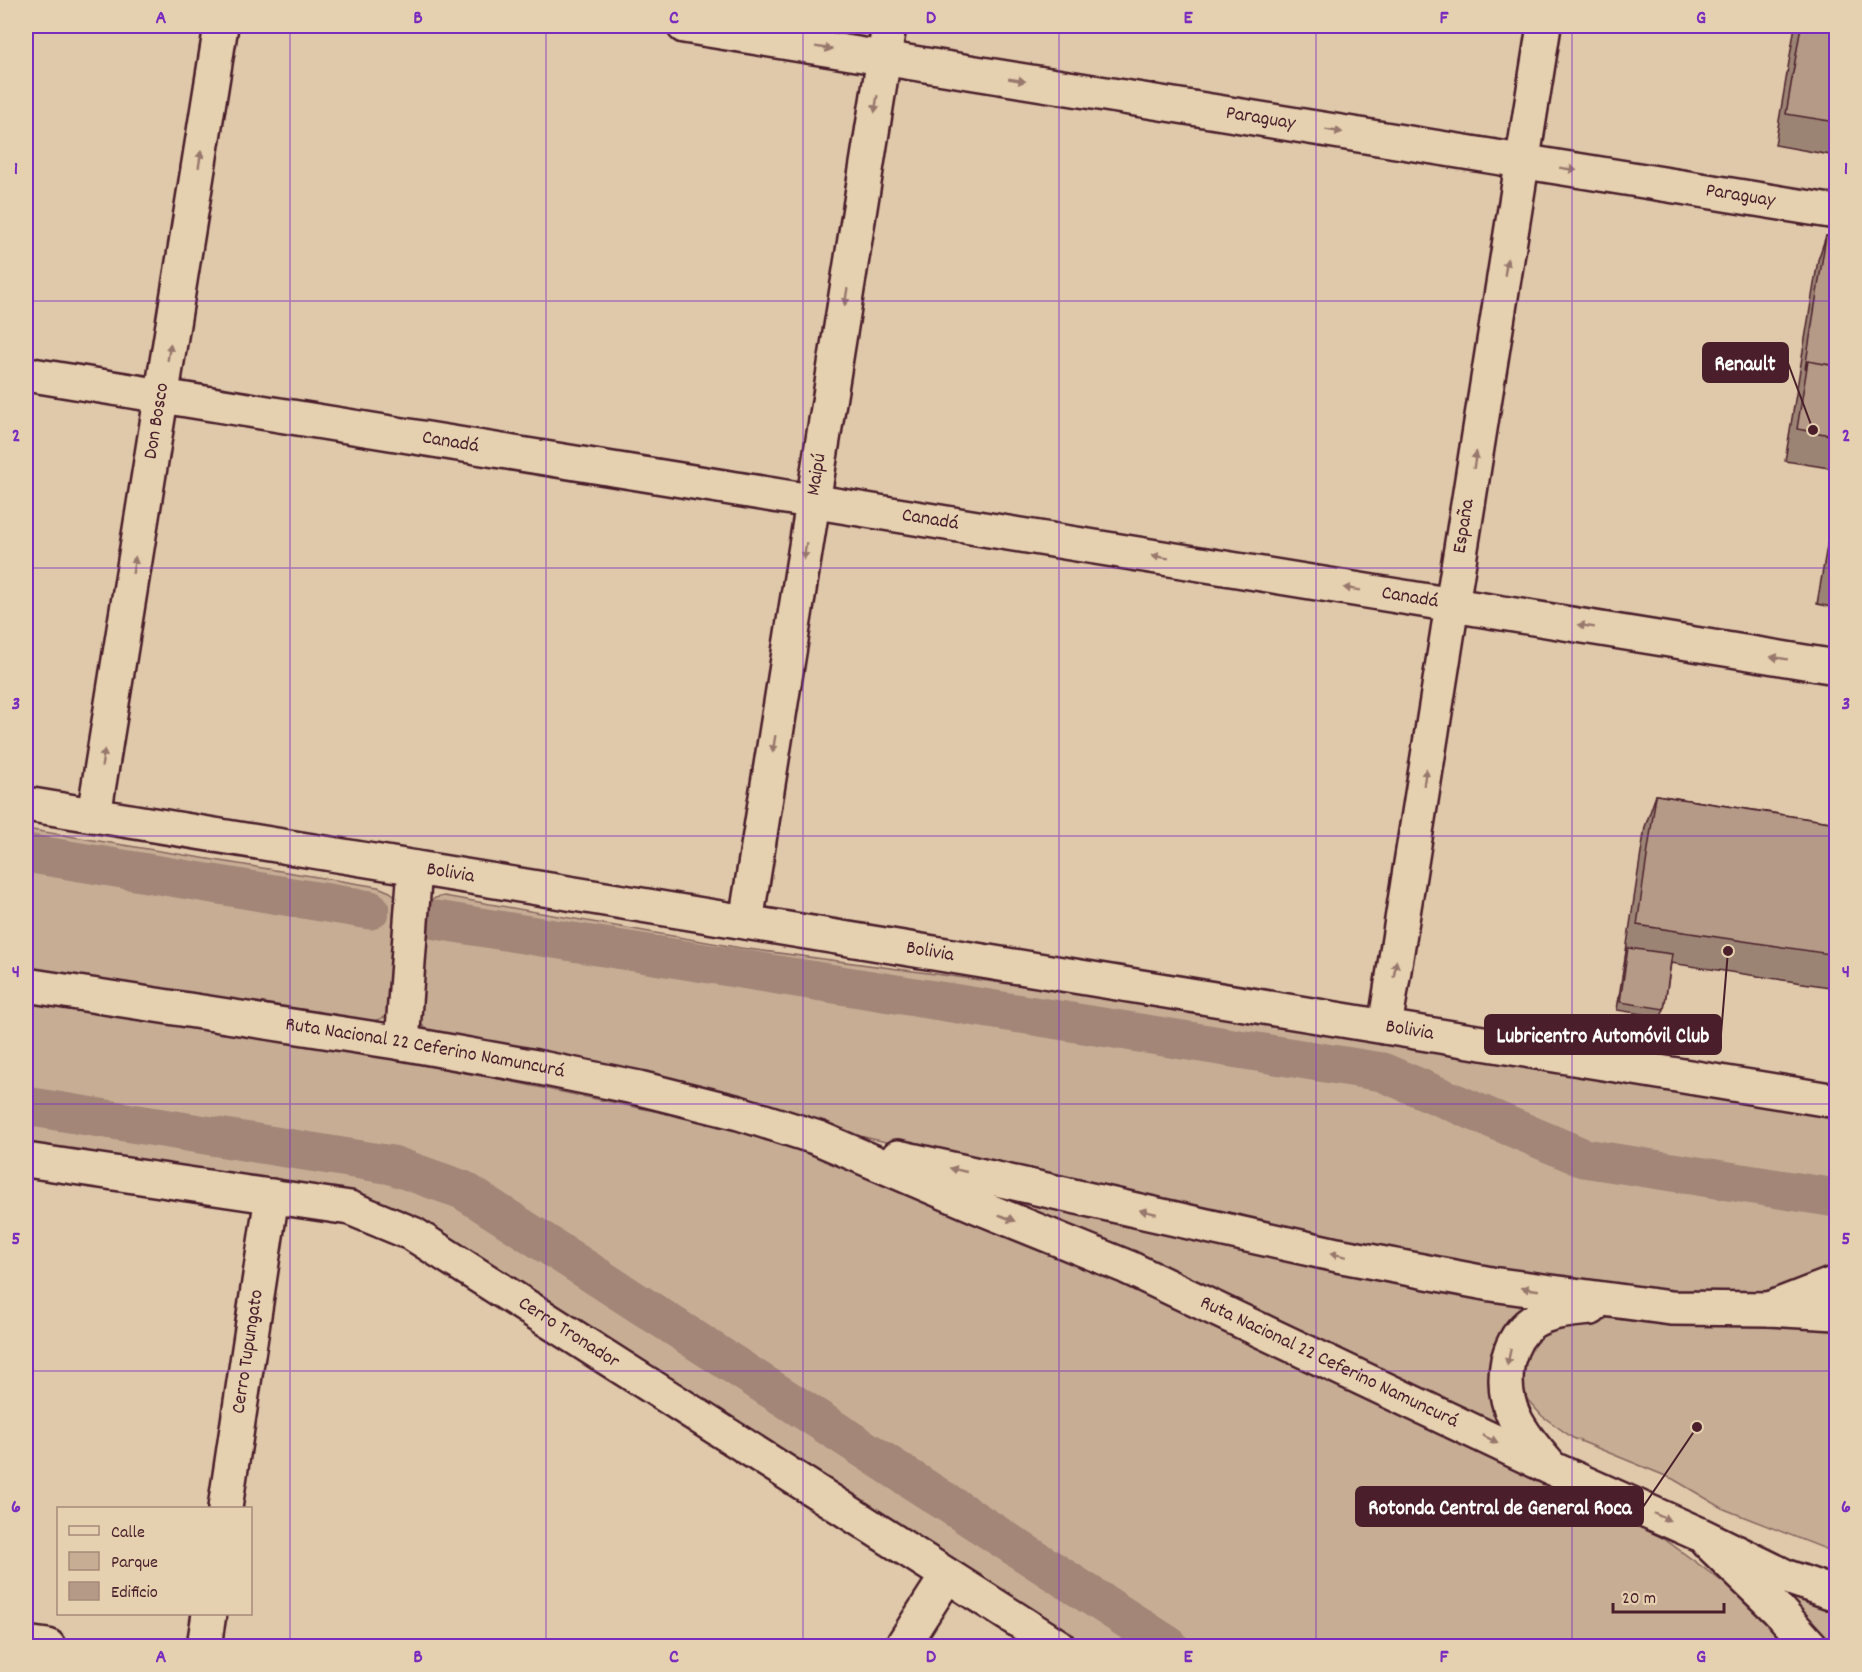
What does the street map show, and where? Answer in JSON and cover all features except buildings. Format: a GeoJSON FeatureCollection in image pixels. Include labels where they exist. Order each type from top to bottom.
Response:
{"type":"FeatureCollection","features":[{"type":"Feature","properties":{"kind":"main road","name":"Don Bosco"},"geometry":{"type":"LineString","coordinates":[[94,815],[221,26]]}},
{"type":"Feature","properties":{"kind":"main road","name":"Paraguay"},"geometry":{"type":"LineString","coordinates":[[684,26],[1836,212]]}},
{"type":"Feature","properties":{"kind":"main road","name":"Maipú"},"geometry":{"type":"LineString","coordinates":[[746,922],[889,26]]}},
{"type":"Feature","properties":{"kind":"main road","name":"España"},"geometry":{"type":"LineString","coordinates":[[1385,1027],[1544,26]]}},
{"type":"Feature","properties":{"kind":"main road","name":"Canadá"},"geometry":{"type":"LineString","coordinates":[[26,374],[1836,667]]}},
{"type":"Feature","properties":{"kind":"main road","name":"Bolivia"},"geometry":{"type":"LineString","coordinates":[[26,804],[1836,1101]]}},
{"type":"Feature","properties":{"kind":"main road"},"geometry":{"type":"LineString","coordinates":[[402,1042],[415,868]]}},
{"type":"Feature","properties":{"kind":"main road","name":"Ruta Nacional 22 Ceferino Namuncurá"},"geometry":{"type":"LineString","coordinates":[[26,985],[402,1042],[639,1088],[739,1113],[818,1138],[1337,1255],[1491,1284],[1671,1308],[1769,1309],[1836,1313]]}},
{"type":"Feature","properties":{"kind":"main road","name":"Ruta Nacional 22 Ceferino Namuncurá"},"geometry":{"type":"LineString","coordinates":[[818,1138],[1127,1267],[1551,1468],[1699,1533],[1787,1577],[1836,1594]]}},
{"type":"Feature","properties":{"kind":"main road","name":"Cerro Tronador"},"geometry":{"type":"LineString","coordinates":[[26,1160],[350,1208],[414,1234],[1058,1647]]}},
{"type":"Feature","properties":{"kind":"main road","name":"Cerro Tupungato"},"geometry":{"type":"LineString","coordinates":[[225,1507],[273,1196]]}},
{"type":"Feature","properties":{"kind":"main road"},"geometry":{"type":"LineString","coordinates":[[1769,1309],[1836,1283]]}},
{"type":"Feature","properties":{"kind":"main road"},"geometry":{"type":"LineString","coordinates":[[1551,1468],[1525,1437],[1509,1408],[1505,1387],[1506,1372],[1511,1348],[1520,1334],[1533,1321],[1553,1313],[1590,1308],[1671,1308]]}},
{"type":"Feature","properties":{"kind":"main road"},"geometry":{"type":"LineString","coordinates":[[1699,1533],[1778,1610],[1811,1647]]}},
{"type":"Feature","properties":{"kind":"main road"},"geometry":{"type":"LineString","coordinates":[[902,1647],[947,1576]]}},
{"type":"Feature","properties":{"kind":"main road"},"geometry":{"type":"LineString","coordinates":[[204,1647],[209,1615]]}},
{"type":"Feature","properties":{"kind":"main road"},"geometry":{"type":"LineString","coordinates":[[26,1643],[48,1647]]}},
{"type":"Feature","properties":{"kind":"green space"},"geometry":{"type":"Polygon","coordinates":[[[26,829],[378,887],[390,892],[398,898],[392,1010],[385,1017],[369,1023],[26,975],[26,829]]]}},
{"type":"Feature","properties":{"kind":"green space"},"geometry":{"type":"Polygon","coordinates":[[[444,896],[741,948],[1384,1034],[1836,1111],[1836,1273],[1767,1300],[1670,1298],[1312,1239],[820,1127],[437,1036],[426,1030],[419,1021],[425,906],[435,898],[444,896]]]}},
{"type":"Feature","properties":{"kind":"green space"},"geometry":{"type":"Polygon","coordinates":[[[26,1001],[402,1059],[737,1128],[814,1153],[1123,1276],[1652,1530],[1762,1611],[1795,1646],[1081,1646],[402,1214],[26,1149],[26,1001]]]}},
{"type":"Feature","properties":{"kind":"green space"},"geometry":{"type":"Polygon","coordinates":[[[978,1189],[1549,1296],[1516,1332],[1520,1437],[978,1189]]]}},
{"type":"Feature","properties":{"kind":"green space"},"geometry":{"type":"Polygon","coordinates":[[[1596,1315],[1836,1324],[1836,1553],[1724,1509],[1673,1479],[1573,1438],[1542,1416],[1527,1399],[1520,1377],[1520,1353],[1537,1330],[1596,1315]]]}},
{"type":"Feature","properties":{"kind":"green space"},"geometry":{"type":"Polygon","coordinates":[[[1782,1592],[1836,1609],[1836,1646],[1821,1646],[1782,1592]]]}},
{"type":"Feature","properties":{"kind":"waterway"},"geometry":{"type":"LineString","coordinates":[[26,853],[370,910]]}},
{"type":"Feature","properties":{"kind":"waterway"},"geometry":{"type":"LineString","coordinates":[[436,920],[1382,1072],[1584,1158],[1836,1198]]}},
{"type":"Feature","properties":{"kind":"waterway"},"geometry":{"type":"LineString","coordinates":[[26,1106],[392,1165],[463,1190],[1169,1646]]}},
{"type":"Feature","properties":{"kind":"place","name":"Renault"},"geometry":{"type":"Point","coordinates":[1813,430]}},
{"type":"Feature","properties":{"kind":"place","name":"Lubricentro Automóvil Club"},"geometry":{"type":"Point","coordinates":[1728,951]}},
{"type":"Feature","properties":{"kind":"place","name":"Rotonda Central de General Roca"},"geometry":{"type":"Point","coordinates":[1697,1427]}}]}
